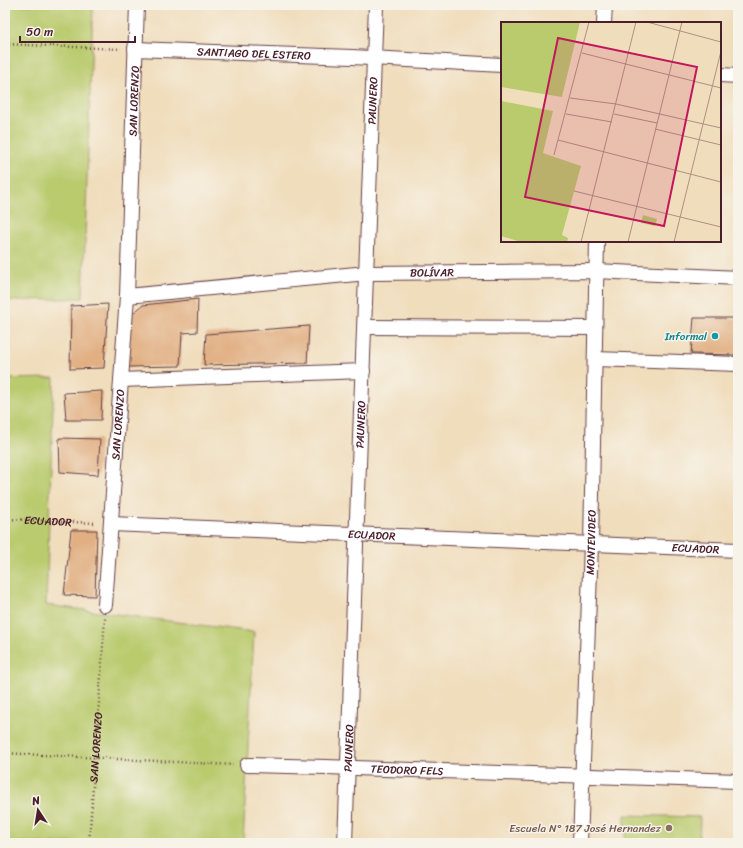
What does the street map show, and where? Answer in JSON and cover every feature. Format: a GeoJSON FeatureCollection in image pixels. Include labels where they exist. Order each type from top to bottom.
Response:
{"type":"FeatureCollection","features":[{"type":"Feature","properties":{"kind":"street","name":"SAN LORENZO"},"geometry":{"type":"LineString","coordinates":[[105,605],[127,296],[137,5]]}},
{"type":"Feature","properties":{"kind":"street","name":"PAUNERO"},"geometry":{"type":"LineString","coordinates":[[345,843],[349,768],[376,5]]}},
{"type":"Feature","properties":{"kind":"street"},"geometry":{"type":"LineString","coordinates":[[604,22],[605,5]]}},
{"type":"Feature","properties":{"kind":"street","name":"SANTIAGO DEL ESTERO"},"geometry":{"type":"LineString","coordinates":[[135,49],[375,58],[501,65]]}},
{"type":"Feature","properties":{"kind":"street"},"geometry":{"type":"LineString","coordinates":[[721,75],[738,76]]}},
{"type":"Feature","properties":{"kind":"street","name":"MONTEVIDEO"},"geometry":{"type":"LineString","coordinates":[[580,843],[591,544],[597,242]]}},
{"type":"Feature","properties":{"kind":"street","name":"BOLÍVAR"},"geometry":{"type":"LineString","coordinates":[[127,296],[367,273],[596,271],[738,278]]}},
{"type":"Feature","properties":{"kind":"street"},"geometry":{"type":"LineString","coordinates":[[365,327],[595,328]]}},
{"type":"Feature","properties":{"kind":"street"},"geometry":{"type":"LineString","coordinates":[[595,359],[738,364]]}},
{"type":"Feature","properties":{"kind":"street"},"geometry":{"type":"LineString","coordinates":[[121,380],[363,371]]}},
{"type":"Feature","properties":{"kind":"street","name":"ECUADOR"},"geometry":{"type":"LineString","coordinates":[[111,524],[738,550]]}},
{"type":"Feature","properties":{"kind":"street","name":"TEODORO FELS"},"geometry":{"type":"LineString","coordinates":[[247,766],[738,781]]}},
{"type":"Feature","properties":{"kind":"path"},"geometry":{"type":"LineString","coordinates":[[5,44],[135,49]]}},
{"type":"Feature","properties":{"kind":"path","name":"ECUADOR"},"geometry":{"type":"LineString","coordinates":[[5,520],[111,524]]}},
{"type":"Feature","properties":{"kind":"path","name":"SAN LORENZO"},"geometry":{"type":"LineString","coordinates":[[89,843],[105,605]]}},
{"type":"Feature","properties":{"kind":"path"},"geometry":{"type":"LineString","coordinates":[[5,753],[247,766]]}},
{"type":"Feature","properties":{"kind":"green space"},"geometry":{"type":"Polygon","coordinates":[[[5,5],[93,5],[83,298],[5,301],[5,5]]]}},
{"type":"Feature","properties":{"kind":"green space"},"geometry":{"type":"Polygon","coordinates":[[[54,378],[46,605],[254,632],[243,843],[5,843],[5,379],[54,378]]]}},
{"type":"Feature","properties":{"kind":"green space"},"geometry":{"type":"Polygon","coordinates":[[[625,815],[700,817],[699,843],[625,843],[625,815]]]}},
{"type":"Feature","properties":{"kind":"building"},"geometry":{"type":"Polygon","coordinates":[[[198,299],[197,332],[182,333],[180,366],[127,367],[131,315],[143,305],[198,299]]]}},
{"type":"Feature","properties":{"kind":"building"},"geometry":{"type":"Polygon","coordinates":[[[108,304],[104,368],[70,369],[71,306],[108,304]]]}},
{"type":"Feature","properties":{"kind":"building","name":"Informal"},"geometry":{"type":"Polygon","coordinates":[[[694,318],[738,318],[738,355],[691,354],[694,318]]]}},
{"type":"Feature","properties":{"kind":"building"},"geometry":{"type":"Polygon","coordinates":[[[309,326],[307,363],[204,365],[206,334],[309,326]]]}},
{"type":"Feature","properties":{"kind":"building"},"geometry":{"type":"Polygon","coordinates":[[[102,391],[101,420],[66,420],[64,393],[102,391]]]}},
{"type":"Feature","properties":{"kind":"building"},"geometry":{"type":"Polygon","coordinates":[[[59,438],[100,439],[98,475],[60,472],[59,438]]]}},
{"type":"Feature","properties":{"kind":"building"},"geometry":{"type":"Polygon","coordinates":[[[71,530],[97,530],[95,596],[64,595],[71,530]]]}},
{"type":"Feature","properties":{"kind":"place","name":"Informal"},"geometry":{"type":"Point","coordinates":[715,336]}},
{"type":"Feature","properties":{"kind":"place","name":"Escuela N° 187 José Hernandez"},"geometry":{"type":"Point","coordinates":[669,828]}}]}
